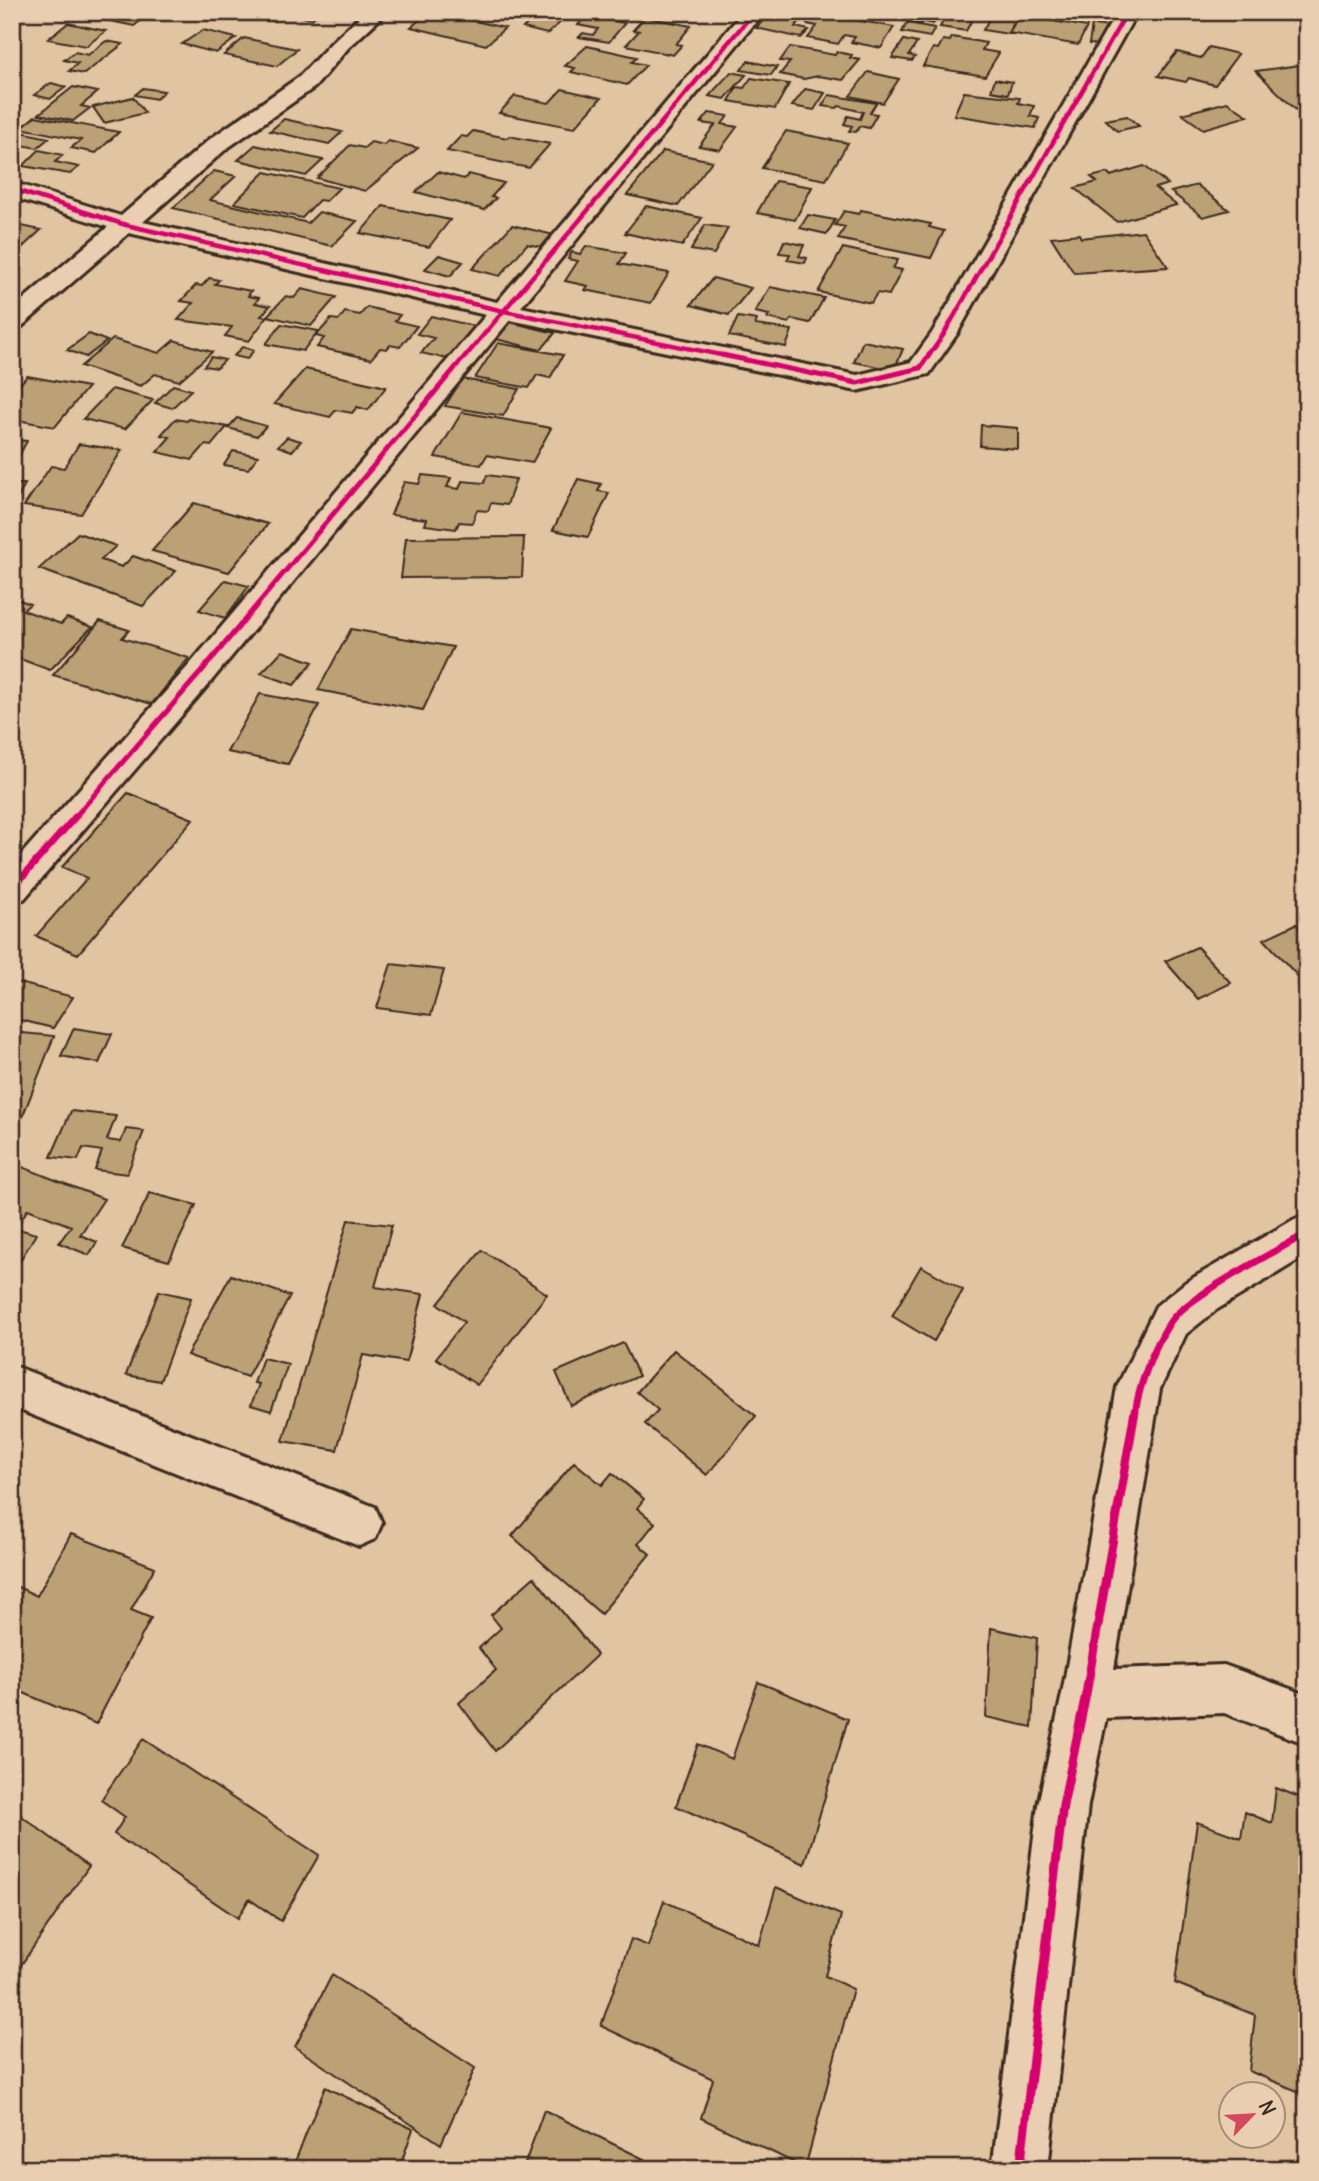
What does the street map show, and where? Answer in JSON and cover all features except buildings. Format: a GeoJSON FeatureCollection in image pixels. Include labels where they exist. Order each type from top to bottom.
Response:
{"type":"FeatureCollection","features":[{"type":"Feature","properties":{"kind":"street"},"geometry":{"type":"LineString","coordinates":[[12,322],[218,144],[307,82],[341,44],[377,12]]}},
{"type":"Feature","properties":{"kind":"street"},"geometry":{"type":"LineString","coordinates":[[12,889],[201,672],[754,12]]}},
{"type":"Feature","properties":{"kind":"street"},"geometry":{"type":"LineString","coordinates":[[12,188],[126,225],[504,311],[857,383],[920,368],[944,334],[1127,12]]}},
{"type":"Feature","properties":{"kind":"street"},"geometry":{"type":"LineString","coordinates":[[1020,2169],[1063,1805],[1086,1694],[1139,1387],[1171,1320],[1201,1296],[1307,1233]]}},
{"type":"Feature","properties":{"kind":"street"},"geometry":{"type":"LineString","coordinates":[[12,1386],[359,1523]]}},
{"type":"Feature","properties":{"kind":"street"},"geometry":{"type":"LineString","coordinates":[[1086,1694],[1224,1689],[1307,1720]]}},
{"type":"Feature","properties":{"kind":"cycle path"},"geometry":{"type":"LineString","coordinates":[[12,889],[201,672],[754,12]]}},
{"type":"Feature","properties":{"kind":"cycle path"},"geometry":{"type":"LineString","coordinates":[[12,189],[126,225],[504,311],[857,383],[920,368],[944,334],[1127,12]]}},
{"type":"Feature","properties":{"kind":"cycle path"},"geometry":{"type":"LineString","coordinates":[[1020,2169],[1063,1805],[1086,1694],[1139,1387],[1171,1320],[1201,1296],[1307,1233]]}}]}
